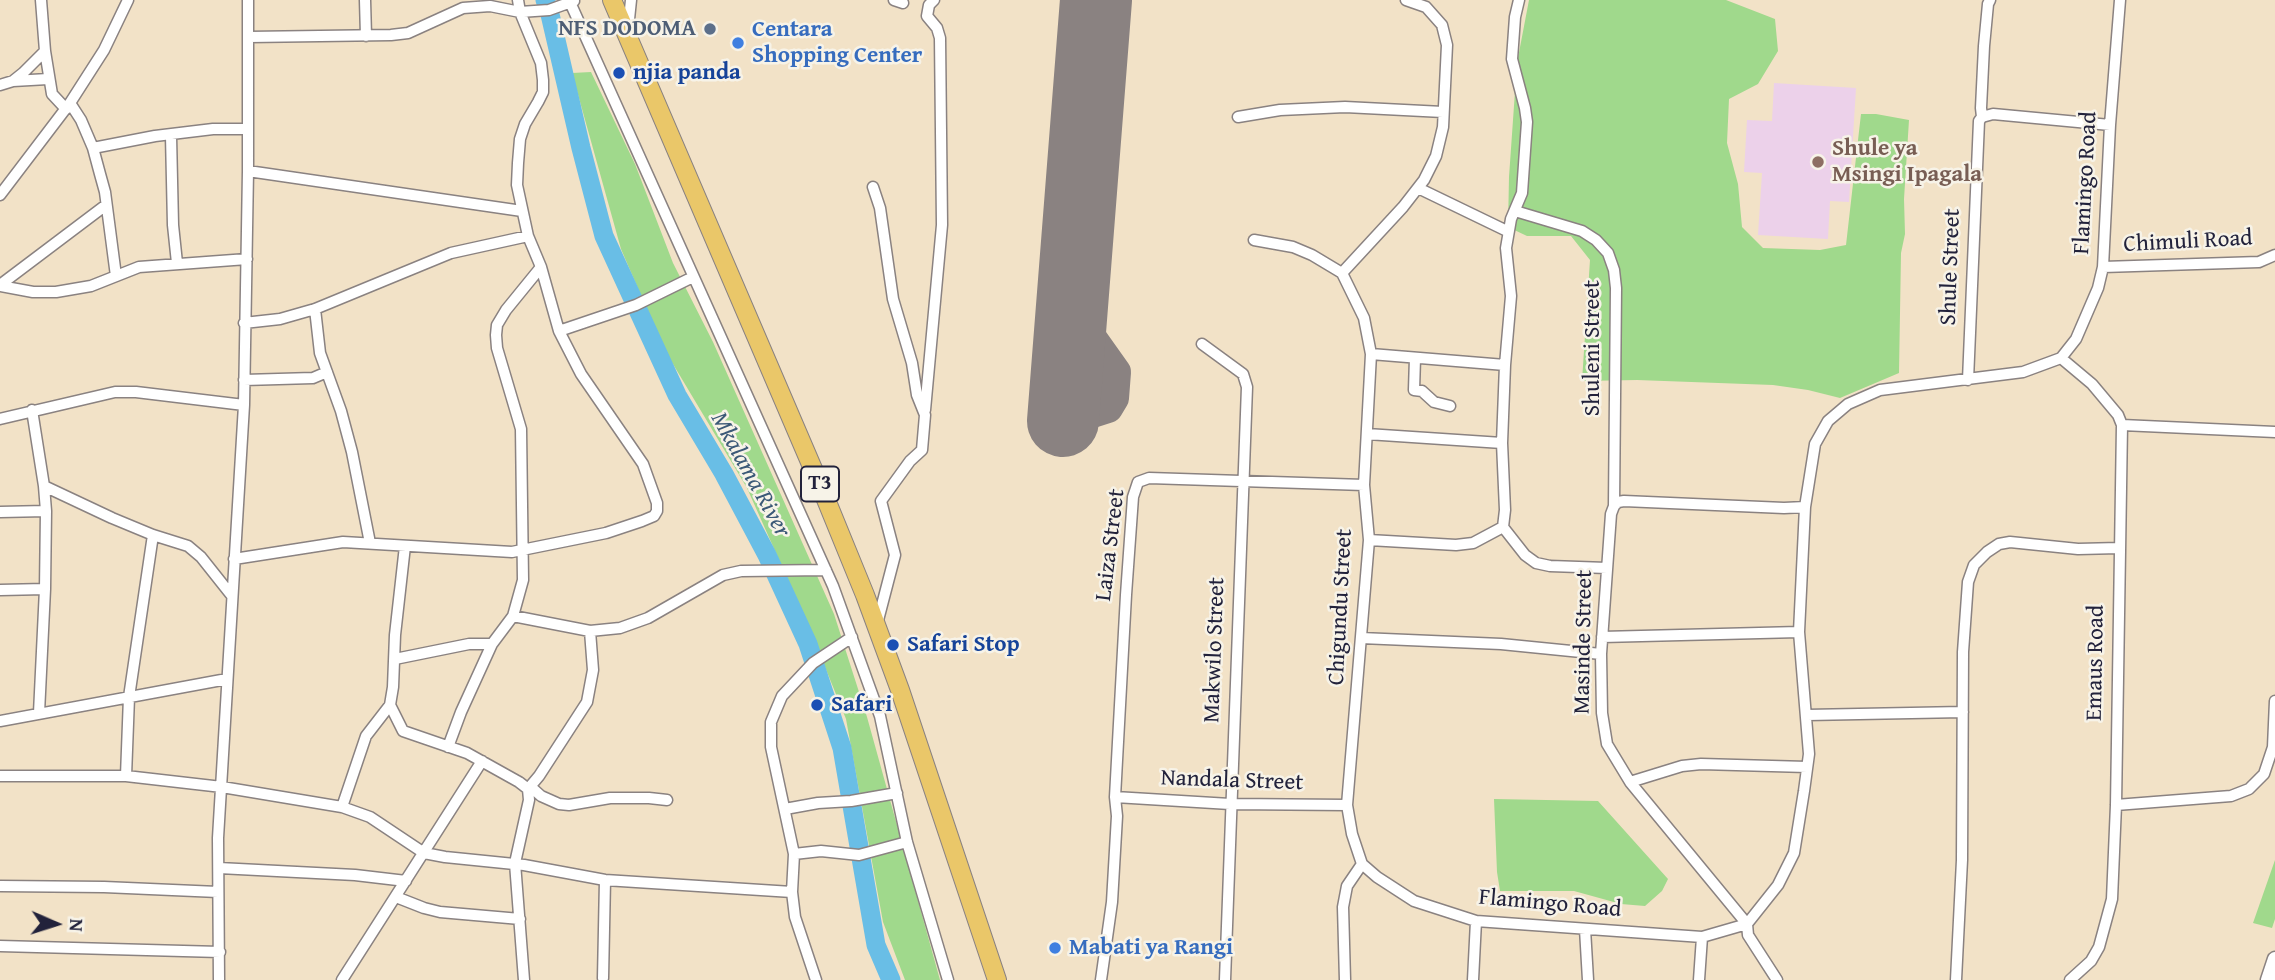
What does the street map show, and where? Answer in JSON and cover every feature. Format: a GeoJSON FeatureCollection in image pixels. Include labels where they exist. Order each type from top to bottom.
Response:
{"type":"FeatureCollection","features":[{"type":"Feature","properties":{"kind":"highway","name":"T3"},"geometry":{"type":"LineString","coordinates":[[612,0],[825,497],[876,625],[997,980]]}},
{"type":"Feature","properties":{"kind":"street"},"geometry":{"type":"LineString","coordinates":[[41,0],[48,79],[52,94],[81,120],[93,148],[105,192],[116,276]]}},
{"type":"Feature","properties":{"kind":"street"},"geometry":{"type":"LineString","coordinates":[[0,195],[68,106],[104,50],[128,0]]}},
{"type":"Feature","properties":{"kind":"street"},"geometry":{"type":"LineString","coordinates":[[219,980],[218,838],[244,405],[248,0]]}},
{"type":"Feature","properties":{"kind":"street"},"geometry":{"type":"LineString","coordinates":[[365,0],[366,36]]}},
{"type":"Feature","properties":{"kind":"street"},"geometry":{"type":"LineString","coordinates":[[234,559],[324,544],[370,542],[470,551],[523,551],[606,533],[654,516],[657,511],[657,503],[643,464],[581,374],[559,331],[541,267],[528,236],[517,185],[520,139],[525,124],[543,92],[543,80],[541,63],[520,12],[518,0]]}},
{"type":"Feature","properties":{"kind":"street"},"geometry":{"type":"LineString","coordinates":[[628,36],[631,0]]}},
{"type":"Feature","properties":{"kind":"street"},"geometry":{"type":"LineString","coordinates":[[876,625],[895,555],[881,501],[910,461],[922,450],[942,225],[940,38],[937,28],[927,16],[929,5],[934,0]]}},
{"type":"Feature","properties":{"kind":"street"},"geometry":{"type":"LineString","coordinates":[[1254,240],[1293,247],[1342,272],[1418,188],[1436,156],[1443,127],[1447,45],[1442,25],[1426,7],[1406,0]]}},
{"type":"Feature","properties":{"kind":"street"},"geometry":{"type":"LineString","coordinates":[[1519,0],[1512,59],[1527,122],[1522,193],[1507,231],[1511,296],[1502,443],[1505,510],[1503,527],[1525,555],[1536,563],[1607,568]]}},
{"type":"Feature","properties":{"kind":"street","name":"Shule Street"},"geometry":{"type":"LineString","coordinates":[[1968,380],[1977,130],[1982,117],[1984,46],[1990,0]]}},
{"type":"Feature","properties":{"kind":"street","name":"Flamingo Road"},"geometry":{"type":"LineString","coordinates":[[2061,358],[2076,339],[2098,288],[2103,267],[2120,0]]}},
{"type":"Feature","properties":{"kind":"street"},"geometry":{"type":"LineString","coordinates":[[249,37],[408,33],[463,8],[490,6],[520,12],[549,10],[572,1],[825,570],[852,637],[880,716],[907,842],[948,980]]}},
{"type":"Feature","properties":{"kind":"street"},"geometry":{"type":"LineString","coordinates":[[0,85],[23,73],[45,51]]}},
{"type":"Feature","properties":{"kind":"street"},"geometry":{"type":"LineString","coordinates":[[13,80],[48,79]]}},
{"type":"Feature","properties":{"kind":"street"},"geometry":{"type":"LineString","coordinates":[[1238,117],[1280,110],[1345,107],[1443,112]]}},
{"type":"Feature","properties":{"kind":"street"},"geometry":{"type":"LineString","coordinates":[[1982,117],[1993,114],[2110,125]]}},
{"type":"Feature","properties":{"kind":"street"},"geometry":{"type":"LineString","coordinates":[[93,148],[155,136],[248,128]]}},
{"type":"Feature","properties":{"kind":"street"},"geometry":{"type":"LineString","coordinates":[[171,136],[173,225],[177,263]]}},
{"type":"Feature","properties":{"kind":"street"},"geometry":{"type":"LineString","coordinates":[[248,171],[522,211]]}},
{"type":"Feature","properties":{"kind":"street"},"geometry":{"type":"LineString","coordinates":[[873,187],[880,208],[893,299],[912,363],[917,395],[925,415]]}},
{"type":"Feature","properties":{"kind":"street"},"geometry":{"type":"LineString","coordinates":[[1418,188],[1507,231]]}},
{"type":"Feature","properties":{"kind":"street"},"geometry":{"type":"LineString","coordinates":[[0,285],[106,205]]}},
{"type":"Feature","properties":{"kind":"street","name":"Shuleni Street"},"geometry":{"type":"LineString","coordinates":[[1515,211],[1583,231],[1596,240],[1608,254],[1614,270],[1614,506]]}},
{"type":"Feature","properties":{"kind":"street"},"geometry":{"type":"LineString","coordinates":[[244,323],[280,319],[315,309],[451,253],[528,236]]}},
{"type":"Feature","properties":{"kind":"street","name":"Chimuli Road"},"geometry":{"type":"LineString","coordinates":[[2103,267],[2259,262],[2275,255]]}},
{"type":"Feature","properties":{"kind":"street"},"geometry":{"type":"LineString","coordinates":[[0,285],[33,292],[56,292],[91,286],[139,267],[247,258]]}},
{"type":"Feature","properties":{"kind":"street"},"geometry":{"type":"LineString","coordinates":[[448,747],[492,644],[513,616],[523,580],[521,429],[496,335],[497,324],[506,310],[541,267]]}},
{"type":"Feature","properties":{"kind":"street","name":"Chigundu Street"},"geometry":{"type":"LineString","coordinates":[[1342,272],[1364,318],[1371,354],[1364,485],[1368,540],[1348,805],[1352,834],[1362,864]]}},
{"type":"Feature","properties":{"kind":"street"},"geometry":{"type":"LineString","coordinates":[[559,331],[636,305],[693,276]]}},
{"type":"Feature","properties":{"kind":"street"},"geometry":{"type":"LineString","coordinates":[[315,309],[320,353],[352,452],[370,542]]}},
{"type":"Feature","properties":{"kind":"street","name":"Makwilo Street"},"geometry":{"type":"LineString","coordinates":[[1202,344],[1238,370],[1246,379],[1247,387],[1225,980]]}},
{"type":"Feature","properties":{"kind":"street"},"geometry":{"type":"LineString","coordinates":[[1371,354],[1505,365]]}},
{"type":"Feature","properties":{"kind":"street"},"geometry":{"type":"LineString","coordinates":[[1415,358],[1414,390],[1422,391],[1434,402],[1450,406]]}},
{"type":"Feature","properties":{"kind":"street"},"geometry":{"type":"LineString","coordinates":[[1747,924],[1778,885],[1794,853],[1809,754],[1799,632],[1805,507],[1815,444],[1828,421],[1848,404],[1880,390],[2022,372],[2061,358],[2092,384],[2118,415],[2122,425],[2275,432]]}},
{"type":"Feature","properties":{"kind":"street"},"geometry":{"type":"LineString","coordinates":[[244,380],[313,378],[327,372]]}},
{"type":"Feature","properties":{"kind":"street"},"geometry":{"type":"LineString","coordinates":[[0,419],[115,392],[244,405]]}},
{"type":"Feature","properties":{"kind":"street"},"geometry":{"type":"LineString","coordinates":[[32,410],[46,511],[39,713]]}},
{"type":"Feature","properties":{"kind":"street","name":"Emaus Road"},"geometry":{"type":"LineString","coordinates":[[2070,980],[2091,961],[2099,947],[2112,899],[2122,425]]}},
{"type":"Feature","properties":{"kind":"street"},"geometry":{"type":"LineString","coordinates":[[1367,434],[1502,443]]}},
{"type":"Feature","properties":{"kind":"street","name":"Laiza Street"},"geometry":{"type":"LineString","coordinates":[[1101,980],[1112,902],[1125,595],[1135,489],[1138,482],[1149,478],[1364,485]]}},
{"type":"Feature","properties":{"kind":"street"},"geometry":{"type":"LineString","coordinates":[[44,486],[112,519],[195,550],[232,596]]}},
{"type":"Feature","properties":{"kind":"street"},"geometry":{"type":"LineString","coordinates":[[1614,506],[1624,501],[1805,507]]}},
{"type":"Feature","properties":{"kind":"street","name":"Masinde Street"},"geometry":{"type":"LineString","coordinates":[[1614,506],[1611,514],[1601,654],[1604,729],[1612,755],[1630,782],[1747,924],[1748,935],[1777,980]]}},
{"type":"Feature","properties":{"kind":"street"},"geometry":{"type":"LineString","coordinates":[[0,512],[46,511]]}},
{"type":"Feature","properties":{"kind":"street"},"geometry":{"type":"LineString","coordinates":[[1368,540],[1472,544],[1503,527]]}},
{"type":"Feature","properties":{"kind":"street"},"geometry":{"type":"LineString","coordinates":[[126,776],[129,697],[153,535]]}},
{"type":"Feature","properties":{"kind":"street"},"geometry":{"type":"LineString","coordinates":[[1955,980],[1962,860],[1963,652],[1968,582],[1974,565],[1999,544],[2010,542],[2078,549],[2119,548]]}},
{"type":"Feature","properties":{"kind":"street"},"geometry":{"type":"LineString","coordinates":[[342,807],[366,736],[390,705],[405,546]]}},
{"type":"Feature","properties":{"kind":"street"},"geometry":{"type":"LineString","coordinates":[[513,616],[590,631],[633,625],[732,572],[825,570]]}},
{"type":"Feature","properties":{"kind":"street"},"geometry":{"type":"LineString","coordinates":[[0,590],[45,589]]}},
{"type":"Feature","properties":{"kind":"street"},"geometry":{"type":"LineString","coordinates":[[524,980],[516,863],[529,788],[587,702],[593,670],[590,631]]}},
{"type":"Feature","properties":{"kind":"street"},"geometry":{"type":"LineString","coordinates":[[1602,637],[1799,632]]}},
{"type":"Feature","properties":{"kind":"street"},"geometry":{"type":"LineString","coordinates":[[816,980],[795,917],[792,892],[794,855],[771,747],[771,722],[782,696],[813,663],[852,637]]}},
{"type":"Feature","properties":{"kind":"street"},"geometry":{"type":"LineString","coordinates":[[1361,638],[1501,644],[1601,654]]}},
{"type":"Feature","properties":{"kind":"street"},"geometry":{"type":"LineString","coordinates":[[395,659],[469,644],[492,644]]}},
{"type":"Feature","properties":{"kind":"street"},"geometry":{"type":"LineString","coordinates":[[0,721],[227,679]]}},
{"type":"Feature","properties":{"kind":"street"},"geometry":{"type":"LineString","coordinates":[[2116,805],[2231,796],[2249,789],[2264,774],[2273,747],[2275,701]]}},
{"type":"Feature","properties":{"kind":"street"},"geometry":{"type":"LineString","coordinates":[[390,705],[403,731],[482,761],[559,804],[569,805],[610,798],[667,800]]}},
{"type":"Feature","properties":{"kind":"street"},"geometry":{"type":"LineString","coordinates":[[1807,715],[1964,712]]}},
{"type":"Feature","properties":{"kind":"street"},"geometry":{"type":"LineString","coordinates":[[342,980],[482,761]]}},
{"type":"Feature","properties":{"kind":"street"},"geometry":{"type":"LineString","coordinates":[[1630,782],[1682,766],[1701,764],[1807,767]]}},
{"type":"Feature","properties":{"kind":"street"},"geometry":{"type":"LineString","coordinates":[[0,776],[126,776],[222,788],[342,807],[370,817],[424,853],[445,857],[516,863],[605,880],[792,892]]}},
{"type":"Feature","properties":{"kind":"street"},"geometry":{"type":"LineString","coordinates":[[785,810],[897,793]]}},
{"type":"Feature","properties":{"kind":"street","name":"Nandala Street"},"geometry":{"type":"LineString","coordinates":[[1115,797],[1230,804],[1348,805]]}},
{"type":"Feature","properties":{"kind":"street"},"geometry":{"type":"LineString","coordinates":[[794,855],[821,851],[859,855],[907,842]]}},
{"type":"Feature","properties":{"kind":"street"},"geometry":{"type":"LineString","coordinates":[[1345,980],[1343,907],[1347,886],[1362,864]]}},
{"type":"Feature","properties":{"kind":"street","name":"Flamingo Road"},"geometry":{"type":"LineString","coordinates":[[1362,864],[1414,901],[1476,921],[1702,937],[1747,924]]}},
{"type":"Feature","properties":{"kind":"street"},"geometry":{"type":"LineString","coordinates":[[219,868],[355,875],[406,881]]}},
{"type":"Feature","properties":{"kind":"street"},"geometry":{"type":"LineString","coordinates":[[603,978],[605,880]]}},
{"type":"Feature","properties":{"kind":"street"},"geometry":{"type":"LineString","coordinates":[[0,886],[218,892]]}},
{"type":"Feature","properties":{"kind":"street"},"geometry":{"type":"LineString","coordinates":[[396,897],[440,912],[520,919]]}},
{"type":"Feature","properties":{"kind":"street"},"geometry":{"type":"LineString","coordinates":[[1473,980],[1476,921]]}},
{"type":"Feature","properties":{"kind":"street"},"geometry":{"type":"LineString","coordinates":[[1585,929],[1588,980]]}},
{"type":"Feature","properties":{"kind":"street"},"geometry":{"type":"LineString","coordinates":[[1699,980],[1702,937]]}},
{"type":"Feature","properties":{"kind":"street"},"geometry":{"type":"LineString","coordinates":[[0,946],[220,952]]}},
{"type":"Feature","properties":{"kind":"street"},"geometry":{"type":"LineString","coordinates":[[2268,980],[2275,959]]}},
{"type":"Feature","properties":{"kind":"shaded area"},"geometry":{"type":"Polygon","coordinates":[[[1774,83],[1856,88],[1849,202],[1830,201],[1828,239],[1758,235],[1762,173],[1744,172],[1747,120],[1772,121],[1774,83]]]}},
{"type":"Feature","properties":{"kind":"green space"},"geometry":{"type":"Polygon","coordinates":[[[1529,0],[1726,0],[1775,19],[1778,51],[1758,84],[1729,99],[1727,143],[1738,184],[1742,227],[1763,248],[1820,250],[1846,245],[1861,114],[1909,120],[1904,199],[1905,234],[1901,253],[1899,373],[1840,398],[1773,385],[1637,380],[1582,381],[1590,260],[1571,236],[1527,236],[1508,227],[1517,63],[1529,0]]]}},
{"type":"Feature","properties":{"kind":"green space"},"geometry":{"type":"Polygon","coordinates":[[[591,72],[635,164],[673,263],[713,342],[834,614],[867,717],[940,980],[905,980],[883,922],[846,719],[808,625],[747,488],[664,349],[621,249],[572,73],[591,72]]]}},
{"type":"Feature","properties":{"kind":"green space"},"geometry":{"type":"Polygon","coordinates":[[[1494,799],[1598,801],[1668,879],[1662,891],[1645,906],[1621,904],[1574,891],[1500,891],[1494,799]]]}},
{"type":"Feature","properties":{"kind":"green space"},"geometry":{"type":"Polygon","coordinates":[[[2275,860],[2275,919],[2272,928],[2253,923],[2275,860]]]}},
{"type":"Feature","properties":{"kind":"waterway","name":"Mkalama River"},"geometry":{"type":"LineString","coordinates":[[545,0],[604,236],[677,395],[724,474],[767,555],[808,644],[842,748],[876,945],[891,980]]}},
{"type":"Feature","properties":{"kind":"taxiway"},"geometry":{"type":"LineString","coordinates":[[1064,417],[1080,417],[1108,408],[1114,398],[1116,372],[1072,310]]}},
{"type":"Feature","properties":{"kind":"runway"},"geometry":{"type":"LineString","coordinates":[[1063,421],[1096,0]]}},
{"type":"Feature","properties":{"kind":"place","name":"NFS DODOMA"},"geometry":{"type":"Point","coordinates":[710,29]}},
{"type":"Feature","properties":{"kind":"place","name":"Centara Shopping Center"},"geometry":{"type":"Point","coordinates":[738,43]}},
{"type":"Feature","properties":{"kind":"place","name":"njia panda"},"geometry":{"type":"Point","coordinates":[619,73]}},
{"type":"Feature","properties":{"kind":"place","name":"Shule ya Msingi Ipagala"},"geometry":{"type":"Point","coordinates":[1818,162]}},
{"type":"Feature","properties":{"kind":"place","name":"Safari Stop"},"geometry":{"type":"Point","coordinates":[893,645]}},
{"type":"Feature","properties":{"kind":"place","name":"Safari"},"geometry":{"type":"Point","coordinates":[817,705]}},
{"type":"Feature","properties":{"kind":"place","name":"Mabati ya Rangi"},"geometry":{"type":"Point","coordinates":[1055,948]}}]}
